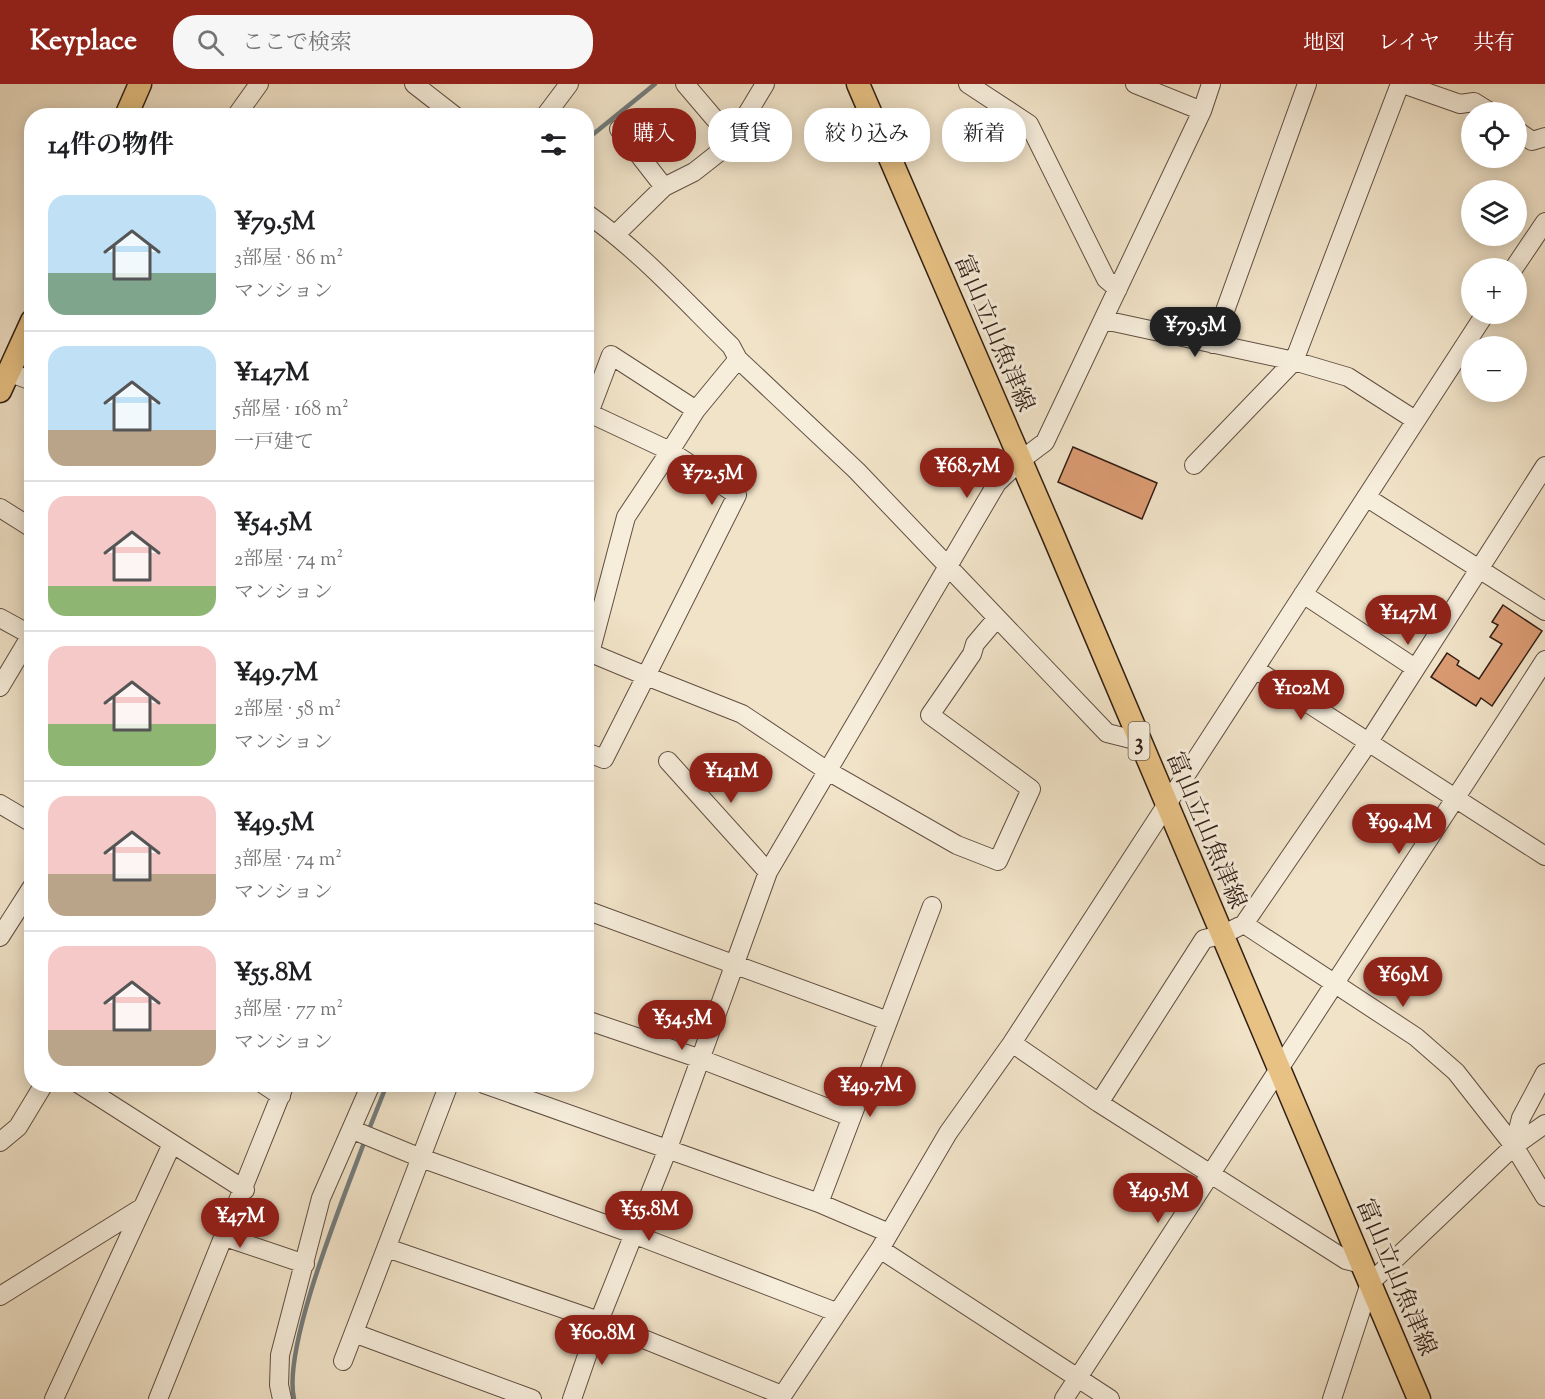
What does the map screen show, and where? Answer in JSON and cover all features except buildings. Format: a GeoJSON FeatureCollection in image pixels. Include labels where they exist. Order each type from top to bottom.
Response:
{"type":"FeatureCollection","features":[{"type":"Feature","properties":{"kind":"main road"},"geometry":{"type":"LineString","coordinates":[[130,108],[140,84]]}},
{"type":"Feature","properties":{"kind":"main road","name":"富山立山魚津線"},"geometry":{"type":"LineString","coordinates":[[858,84],[1021,460],[1419,1399]]}},
{"type":"Feature","properties":{"kind":"main road"},"geometry":{"type":"LineString","coordinates":[[4,381],[24,338]]}},
{"type":"Feature","properties":{"kind":"street"},"geometry":{"type":"LineString","coordinates":[[242,108],[258,84]]}},
{"type":"Feature","properties":{"kind":"street"},"geometry":{"type":"LineString","coordinates":[[414,84],[445,108]]}},
{"type":"Feature","properties":{"kind":"street"},"geometry":{"type":"LineString","coordinates":[[551,108],[569,84]]}},
{"type":"Feature","properties":{"kind":"street"},"geometry":{"type":"LineString","coordinates":[[685,84],[708,111]]}},
{"type":"Feature","properties":{"kind":"street"},"geometry":{"type":"LineString","coordinates":[[750,108],[765,84]]}},
{"type":"Feature","properties":{"kind":"street"},"geometry":{"type":"LineString","coordinates":[[968,84],[1029,124],[1106,279],[1118,289]]}},
{"type":"Feature","properties":{"kind":"street"},"geometry":{"type":"LineString","coordinates":[[1135,84],[1202,111]]}},
{"type":"Feature","properties":{"kind":"street"},"geometry":{"type":"LineString","coordinates":[[572,1399],[599,1321],[667,1151],[698,1058],[768,872],[997,483],[1021,460],[1045,442],[1202,111],[1211,84]]}},
{"type":"Feature","properties":{"kind":"street"},"geometry":{"type":"LineString","coordinates":[[1214,344],[1307,84]]}},
{"type":"Feature","properties":{"kind":"street"},"geometry":{"type":"LineString","coordinates":[[1194,465],[1294,361],[1402,84],[1461,104]]}},
{"type":"Feature","properties":{"kind":"street"},"geometry":{"type":"LineString","coordinates":[[1527,138],[1532,141],[1545,136]]}},
{"type":"Feature","properties":{"kind":"street"},"geometry":{"type":"LineString","coordinates":[[616,234],[664,187],[694,172],[708,159]]}},
{"type":"Feature","properties":{"kind":"street"},"geometry":{"type":"LineString","coordinates":[[645,162],[664,187]]}},
{"type":"Feature","properties":{"kind":"street"},"geometry":{"type":"LineString","coordinates":[[594,219],[616,234],[731,346],[738,359],[857,471],[1107,733],[1139,741]]}},
{"type":"Feature","properties":{"kind":"street"},"geometry":{"type":"LineString","coordinates":[[1521,258],[1545,222]]}},
{"type":"Feature","properties":{"kind":"street"},"geometry":{"type":"LineString","coordinates":[[1104,320],[1294,361],[1348,377],[1415,420]]}},
{"type":"Feature","properties":{"kind":"street"},"geometry":{"type":"LineString","coordinates":[[387,1248],[599,1321],[781,1397],[884,1241],[948,1133],[1012,1043],[1478,324]]}},
{"type":"Feature","properties":{"kind":"street"},"geometry":{"type":"LineString","coordinates":[[594,400],[611,355],[696,410]]}},
{"type":"Feature","properties":{"kind":"street"},"geometry":{"type":"LineString","coordinates":[[594,631],[626,518],[696,410],[738,359]]}},
{"type":"Feature","properties":{"kind":"street"},"geometry":{"type":"LineString","coordinates":[[4,381],[24,381]]}},
{"type":"Feature","properties":{"kind":"street"},"geometry":{"type":"LineString","coordinates":[[594,415],[670,451],[737,495],[604,759],[594,755]]}},
{"type":"Feature","properties":{"kind":"street"},"geometry":{"type":"LineString","coordinates":[[1099,1103],[1204,939],[1222,935],[1244,924],[1368,743],[1545,466]]}},
{"type":"Feature","properties":{"kind":"street"},"geometry":{"type":"LineString","coordinates":[[1366,497],[1545,611]]}},
{"type":"Feature","properties":{"kind":"street"},"geometry":{"type":"LineString","coordinates":[[0,508],[24,523]]}},
{"type":"Feature","properties":{"kind":"street"},"geometry":{"type":"LineString","coordinates":[[1303,594],[1415,668]]}},
{"type":"Feature","properties":{"kind":"street"},"geometry":{"type":"LineString","coordinates":[[0,618],[24,631]]}},
{"type":"Feature","properties":{"kind":"street"},"geometry":{"type":"LineString","coordinates":[[594,654],[742,714],[826,770],[957,845],[998,861],[1030,789],[930,715],[972,654],[975,644],[997,618]]}},
{"type":"Feature","properties":{"kind":"street"},"geometry":{"type":"LineString","coordinates":[[0,687],[24,647]]}},
{"type":"Feature","properties":{"kind":"street"},"geometry":{"type":"LineString","coordinates":[[1064,1399],[1211,1176],[1279,1067],[1335,986],[1545,660]]}},
{"type":"Feature","properties":{"kind":"street"},"geometry":{"type":"LineString","coordinates":[[1255,669],[1545,856]]}},
{"type":"Feature","properties":{"kind":"street"},"geometry":{"type":"LineString","coordinates":[[668,760],[768,872]]}},
{"type":"Feature","properties":{"kind":"street"},"geometry":{"type":"LineString","coordinates":[[0,804],[24,818]]}},
{"type":"Feature","properties":{"kind":"street"},"geometry":{"type":"LineString","coordinates":[[0,937],[24,900]]}},
{"type":"Feature","properties":{"kind":"street"},"geometry":{"type":"LineString","coordinates":[[819,1203],[932,906]]}},
{"type":"Feature","properties":{"kind":"street"},"geometry":{"type":"LineString","coordinates":[[594,913],[888,1021]]}},
{"type":"Feature","properties":{"kind":"street"},"geometry":{"type":"LineString","coordinates":[[1244,924],[1335,986],[1416,1037],[1456,1072],[1514,1146],[1545,1197]]}},
{"type":"Feature","properties":{"kind":"street"},"geometry":{"type":"LineString","coordinates":[[594,1023],[698,1058],[851,1117]]}},
{"type":"Feature","properties":{"kind":"street"},"geometry":{"type":"LineString","coordinates":[[1012,1043],[1211,1176],[1366,1273]]}},
{"type":"Feature","properties":{"kind":"street"},"geometry":{"type":"LineString","coordinates":[[1514,1146],[1521,1118],[1545,1073]]}},
{"type":"Feature","properties":{"kind":"street"},"geometry":{"type":"LineString","coordinates":[[0,1142],[18,1127],[39,1092]]}},
{"type":"Feature","properties":{"kind":"street"},"geometry":{"type":"LineString","coordinates":[[91,1092],[245,1190]]}},
{"type":"Feature","properties":{"kind":"street"},"geometry":{"type":"LineString","coordinates":[[158,1399],[245,1190],[282,1092]]}},
{"type":"Feature","properties":{"kind":"street"},"geometry":{"type":"LineString","coordinates":[[277,1394],[280,1355],[321,1198],[355,1131],[368,1092]]}},
{"type":"Feature","properties":{"kind":"street"},"geometry":{"type":"LineString","coordinates":[[343,1361],[447,1092]]}},
{"type":"Feature","properties":{"kind":"street"},"geometry":{"type":"LineString","coordinates":[[506,1092],[819,1203],[884,1241],[1110,1399]]}},
{"type":"Feature","properties":{"kind":"street"},"geometry":{"type":"LineString","coordinates":[[1332,1399],[1366,1273],[1514,1146],[1545,1124]]}},
{"type":"Feature","properties":{"kind":"street"},"geometry":{"type":"LineString","coordinates":[[355,1131],[421,1158],[633,1234],[836,1312]]}},
{"type":"Feature","properties":{"kind":"street"},"geometry":{"type":"LineString","coordinates":[[54,1399],[172,1144]]}},
{"type":"Feature","properties":{"kind":"street"},"geometry":{"type":"LineString","coordinates":[[0,1296],[143,1207]]}},
{"type":"Feature","properties":{"kind":"street"},"geometry":{"type":"LineString","coordinates":[[225,1237],[305,1264]]}},
{"type":"Feature","properties":{"kind":"street"},"geometry":{"type":"LineString","coordinates":[[354,1333],[532,1399]]}},
{"type":"Feature","properties":{"kind":"waterway"},"geometry":{"type":"LineString","coordinates":[[594,134],[655,84]]}},
{"type":"Feature","properties":{"kind":"waterway"},"geometry":{"type":"LineString","coordinates":[[368,1132],[384,1092]]}},
{"type":"Feature","properties":{"kind":"waterway"},"geometry":{"type":"LineString","coordinates":[[294,1399],[293,1375],[297,1344],[306,1308],[365,1140]]}}]}
